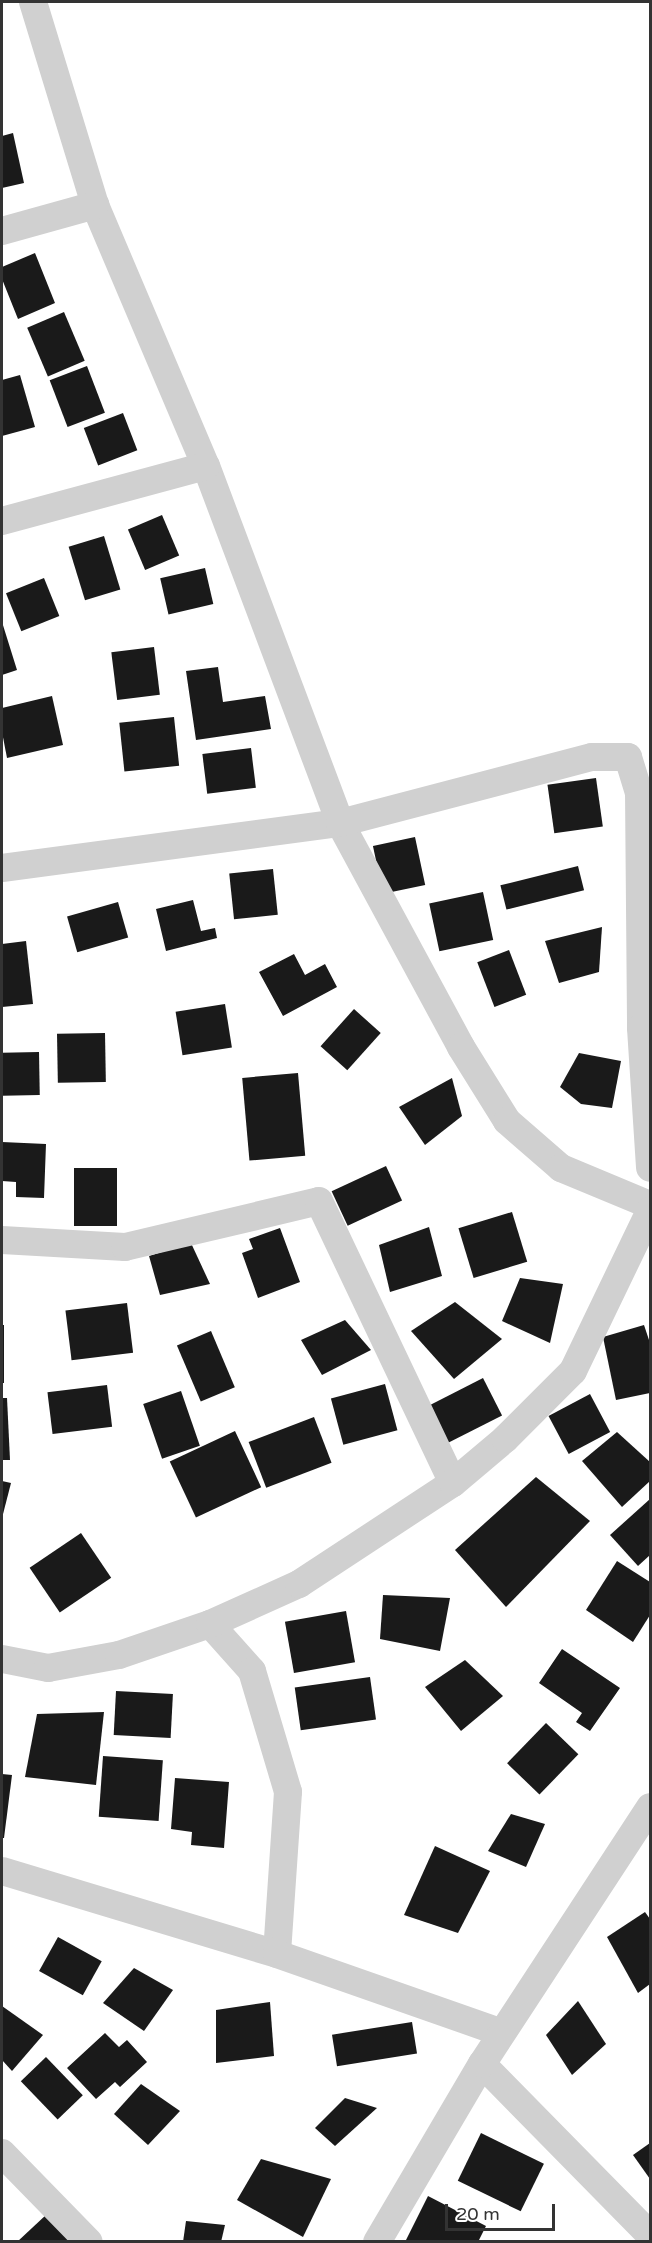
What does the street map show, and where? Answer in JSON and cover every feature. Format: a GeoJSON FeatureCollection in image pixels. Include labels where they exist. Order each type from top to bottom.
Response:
{"type":"FeatureCollection","features":[{"type":"Feature","properties":{"kind":"street"},"geometry":{"type":"LineString","coordinates":[[33,2],[95,205],[206,466],[340,823],[461,1047],[507,1121],[561,1168],[651,1205]]}},
{"type":"Feature","properties":{"kind":"street"},"geometry":{"type":"LineString","coordinates":[[2,231],[95,205]]}},
{"type":"Feature","properties":{"kind":"street"},"geometry":{"type":"LineString","coordinates":[[2,521],[206,466]]}},
{"type":"Feature","properties":{"kind":"street"},"geometry":{"type":"LineString","coordinates":[[2,868],[340,823],[592,757],[628,757],[639,792],[641,1028],[651,1168]]}},
{"type":"Feature","properties":{"kind":"street"},"geometry":{"type":"LineString","coordinates":[[2,1240],[125,1247],[319,1201],[453,1483]]}},
{"type":"Feature","properties":{"kind":"street"},"geometry":{"type":"LineString","coordinates":[[2,1659],[48,1668],[119,1655],[210,1624],[299,1584],[453,1483],[505,1439],[573,1371],[651,1211]]}},
{"type":"Feature","properties":{"kind":"street"},"geometry":{"type":"LineString","coordinates":[[210,1624],[252,1671],[288,1792],[277,1954]]}},
{"type":"Feature","properties":{"kind":"street"},"geometry":{"type":"LineString","coordinates":[[377,2241],[482,2064],[649,1812]]}},
{"type":"Feature","properties":{"kind":"street"},"geometry":{"type":"LineString","coordinates":[[2,1871],[277,1954],[502,2033]]}},
{"type":"Feature","properties":{"kind":"street"},"geometry":{"type":"LineString","coordinates":[[482,2064],[651,2235]]}},
{"type":"Feature","properties":{"kind":"street"},"geometry":{"type":"LineString","coordinates":[[2,2153],[89,2241]]}},
{"type":"Feature","properties":{"kind":"building"},"geometry":{"type":"Polygon","coordinates":[[[13,133],[24,183],[2,188],[2,136],[13,133]]]}},
{"type":"Feature","properties":{"kind":"building"},"geometry":{"type":"Polygon","coordinates":[[[35,253],[55,303],[18,319],[2,279],[2,267],[35,253]]]}},
{"type":"Feature","properties":{"kind":"building"},"geometry":{"type":"Polygon","coordinates":[[[64,312],[85,361],[48,376],[27,328],[64,312]]]}},
{"type":"Feature","properties":{"kind":"building"},"geometry":{"type":"Polygon","coordinates":[[[87,366],[105,413],[68,427],[50,380],[87,366]]]}},
{"type":"Feature","properties":{"kind":"building"},"geometry":{"type":"Polygon","coordinates":[[[20,375],[35,427],[2,436],[2,380],[20,375]]]}},
{"type":"Feature","properties":{"kind":"building"},"geometry":{"type":"Polygon","coordinates":[[[123,413],[137,450],[98,465],[84,428],[123,413]]]}},
{"type":"Feature","properties":{"kind":"building"},"geometry":{"type":"Polygon","coordinates":[[[162,515],[179,556],[145,570],[128,529],[162,515]]]}},
{"type":"Feature","properties":{"kind":"building"},"geometry":{"type":"Polygon","coordinates":[[[104,536],[120,590],[85,600],[69,547],[104,536]]]}},
{"type":"Feature","properties":{"kind":"building"},"geometry":{"type":"Polygon","coordinates":[[[205,568],[213,604],[169,614],[160,578],[205,568]]]}},
{"type":"Feature","properties":{"kind":"building"},"geometry":{"type":"Polygon","coordinates":[[[44,578],[59,616],[21,631],[6,593],[44,578]]]}},
{"type":"Feature","properties":{"kind":"building"},"geometry":{"type":"Polygon","coordinates":[[[2,622],[17,670],[2,675],[2,622]]]}},
{"type":"Feature","properties":{"kind":"building"},"geometry":{"type":"Polygon","coordinates":[[[154,647],[160,695],[117,700],[111,652],[154,647]]]}},
{"type":"Feature","properties":{"kind":"building"},"geometry":{"type":"Polygon","coordinates":[[[218,667],[223,702],[265,696],[271,729],[196,740],[186,671],[218,667]]]}},
{"type":"Feature","properties":{"kind":"building"},"geometry":{"type":"Polygon","coordinates":[[[52,696],[63,745],[7,758],[2,732],[2,708],[52,696]]]}},
{"type":"Feature","properties":{"kind":"building"},"geometry":{"type":"Polygon","coordinates":[[[174,717],[179,766],[124,771],[119,723],[174,717]]]}},
{"type":"Feature","properties":{"kind":"building"},"geometry":{"type":"Polygon","coordinates":[[[251,748],[256,788],[207,794],[202,754],[251,748]]]}},
{"type":"Feature","properties":{"kind":"building"},"geometry":{"type":"Polygon","coordinates":[[[596,778],[603,827],[554,833],[547,785],[596,778]]]}},
{"type":"Feature","properties":{"kind":"building"},"geometry":{"type":"Polygon","coordinates":[[[415,837],[425,885],[383,894],[373,846],[415,837]]]}},
{"type":"Feature","properties":{"kind":"building"},"geometry":{"type":"Polygon","coordinates":[[[578,866],[584,890],[506,910],[500,885],[578,866]]]}},
{"type":"Feature","properties":{"kind":"building"},"geometry":{"type":"Polygon","coordinates":[[[273,869],[278,915],[234,919],[229,874],[273,869]]]}},
{"type":"Feature","properties":{"kind":"building"},"geometry":{"type":"Polygon","coordinates":[[[483,892],[493,940],[439,951],[429,903],[483,892]]]}},
{"type":"Feature","properties":{"kind":"building"},"geometry":{"type":"Polygon","coordinates":[[[193,900],[201,931],[215,928],[217,938],[166,951],[156,909],[193,900]]]}},
{"type":"Feature","properties":{"kind":"building"},"geometry":{"type":"Polygon","coordinates":[[[118,902],[128,938],[77,952],[67,917],[118,902]]]}},
{"type":"Feature","properties":{"kind":"building"},"geometry":{"type":"Polygon","coordinates":[[[602,927],[599,972],[559,983],[545,941],[602,927]]]}},
{"type":"Feature","properties":{"kind":"building"},"geometry":{"type":"Polygon","coordinates":[[[26,941],[33,1004],[2,1007],[2,944],[26,941]]]}},
{"type":"Feature","properties":{"kind":"building"},"geometry":{"type":"Polygon","coordinates":[[[509,950],[526,995],[494,1007],[477,962],[509,950]]]}},
{"type":"Feature","properties":{"kind":"building"},"geometry":{"type":"Polygon","coordinates":[[[294,954],[305,975],[325,964],[337,987],[283,1016],[259,972],[294,954]]]}},
{"type":"Feature","properties":{"kind":"building"},"geometry":{"type":"Polygon","coordinates":[[[225,1004],[232,1047],[182,1055],[176,1012],[225,1004]]]}},
{"type":"Feature","properties":{"kind":"building"},"geometry":{"type":"Polygon","coordinates":[[[354,1009],[381,1033],[347,1070],[321,1046],[354,1009]]]}},
{"type":"Feature","properties":{"kind":"building"},"geometry":{"type":"Polygon","coordinates":[[[105,1033],[106,1082],[58,1083],[57,1034],[105,1033]]]}},
{"type":"Feature","properties":{"kind":"building"},"geometry":{"type":"Polygon","coordinates":[[[39,1052],[40,1095],[3,1096],[2,1053],[39,1052]]]}},
{"type":"Feature","properties":{"kind":"building"},"geometry":{"type":"Polygon","coordinates":[[[579,1053],[621,1061],[612,1108],[581,1104],[560,1087],[579,1053]]]}},
{"type":"Feature","properties":{"kind":"building"},"geometry":{"type":"Polygon","coordinates":[[[298,1073],[305,1156],[249,1161],[242,1078],[298,1073]]]}},
{"type":"Feature","properties":{"kind":"building"},"geometry":{"type":"Polygon","coordinates":[[[452,1078],[462,1116],[425,1145],[399,1107],[452,1078]]]}},
{"type":"Feature","properties":{"kind":"building"},"geometry":{"type":"Polygon","coordinates":[[[2,1142],[46,1144],[44,1198],[16,1197],[16,1182],[2,1181],[2,1142]]]}},
{"type":"Feature","properties":{"kind":"building"},"geometry":{"type":"Polygon","coordinates":[[[386,1166],[402,1200],[348,1226],[332,1191],[386,1166]]]}},
{"type":"Feature","properties":{"kind":"building"},"geometry":{"type":"Polygon","coordinates":[[[74,1168],[117,1168],[117,1226],[74,1226],[74,1168]]]}},
{"type":"Feature","properties":{"kind":"building"},"geometry":{"type":"Polygon","coordinates":[[[512,1212],[527,1262],[474,1278],[458,1228],[512,1212]]]}},
{"type":"Feature","properties":{"kind":"building"},"geometry":{"type":"Polygon","coordinates":[[[429,1227],[442,1276],[390,1292],[379,1245],[429,1227]]]}},
{"type":"Feature","properties":{"kind":"building"},"geometry":{"type":"Polygon","coordinates":[[[280,1228],[300,1282],[258,1298],[242,1253],[253,1249],[249,1239],[280,1228]]]}},
{"type":"Feature","properties":{"kind":"building"},"geometry":{"type":"Polygon","coordinates":[[[191,1243],[210,1284],[160,1295],[149,1256],[191,1243]]]}},
{"type":"Feature","properties":{"kind":"building"},"geometry":{"type":"Polygon","coordinates":[[[520,1278],[563,1284],[550,1343],[502,1321],[520,1278]]]}},
{"type":"Feature","properties":{"kind":"building"},"geometry":{"type":"Polygon","coordinates":[[[455,1302],[502,1339],[454,1379],[411,1331],[455,1302]]]}},
{"type":"Feature","properties":{"kind":"building"},"geometry":{"type":"Polygon","coordinates":[[[127,1303],[133,1353],[72,1360],[65,1311],[127,1303]]]}},
{"type":"Feature","properties":{"kind":"building"},"geometry":{"type":"Polygon","coordinates":[[[345,1320],[371,1350],[322,1375],[301,1340],[345,1320]]]}},
{"type":"Feature","properties":{"kind":"building"},"geometry":{"type":"Polygon","coordinates":[[[2,1325],[4,1325],[4,1383],[2,1383],[2,1325]]]}},
{"type":"Feature","properties":{"kind":"building"},"geometry":{"type":"Polygon","coordinates":[[[644,1325],[650,1343],[650,1393],[616,1400],[603,1337],[644,1325]]]}},
{"type":"Feature","properties":{"kind":"building"},"geometry":{"type":"Polygon","coordinates":[[[211,1331],[235,1387],[201,1402],[177,1345],[211,1331]]]}},
{"type":"Feature","properties":{"kind":"building"},"geometry":{"type":"Polygon","coordinates":[[[483,1378],[502,1415],[448,1443],[429,1406],[483,1378]]]}},
{"type":"Feature","properties":{"kind":"building"},"geometry":{"type":"Polygon","coordinates":[[[385,1384],[397,1430],[343,1445],[331,1398],[385,1384]]]}},
{"type":"Feature","properties":{"kind":"building"},"geometry":{"type":"Polygon","coordinates":[[[107,1385],[112,1427],[53,1434],[47,1392],[107,1385]]]}},
{"type":"Feature","properties":{"kind":"building"},"geometry":{"type":"Polygon","coordinates":[[[181,1391],[200,1446],[162,1459],[143,1404],[181,1391]]]}},
{"type":"Feature","properties":{"kind":"building"},"geometry":{"type":"Polygon","coordinates":[[[590,1394],[610,1432],[569,1454],[549,1416],[590,1394]]]}},
{"type":"Feature","properties":{"kind":"building"},"geometry":{"type":"Polygon","coordinates":[[[2,1398],[7,1398],[10,1460],[2,1460],[2,1398]]]}},
{"type":"Feature","properties":{"kind":"building"},"geometry":{"type":"Polygon","coordinates":[[[314,1417],[332,1463],[266,1488],[249,1442],[314,1417]]]}},
{"type":"Feature","properties":{"kind":"building"},"geometry":{"type":"Polygon","coordinates":[[[235,1431],[261,1487],[196,1518],[170,1461],[235,1431]]]}},
{"type":"Feature","properties":{"kind":"building"},"geometry":{"type":"Polygon","coordinates":[[[617,1432],[650,1462],[650,1481],[622,1507],[582,1461],[617,1432]]]}},
{"type":"Feature","properties":{"kind":"building"},"geometry":{"type":"Polygon","coordinates":[[[536,1477],[590,1521],[506,1607],[455,1550],[536,1477]]]}},
{"type":"Feature","properties":{"kind":"building"},"geometry":{"type":"Polygon","coordinates":[[[2,1481],[11,1483],[2,1518],[2,1481]]]}},
{"type":"Feature","properties":{"kind":"building"},"geometry":{"type":"Polygon","coordinates":[[[650,1499],[650,1555],[638,1566],[610,1535],[650,1499]]]}},
{"type":"Feature","properties":{"kind":"building"},"geometry":{"type":"Polygon","coordinates":[[[81,1533],[111,1578],[60,1612],[30,1568],[81,1533]]]}},
{"type":"Feature","properties":{"kind":"building"},"geometry":{"type":"Polygon","coordinates":[[[617,1561],[650,1582],[650,1615],[633,1642],[586,1610],[617,1561]]]}},
{"type":"Feature","properties":{"kind":"building"},"geometry":{"type":"Polygon","coordinates":[[[383,1595],[450,1598],[440,1651],[380,1639],[383,1595]]]}},
{"type":"Feature","properties":{"kind":"building"},"geometry":{"type":"Polygon","coordinates":[[[346,1611],[355,1662],[294,1673],[285,1622],[346,1611]]]}},
{"type":"Feature","properties":{"kind":"building"},"geometry":{"type":"Polygon","coordinates":[[[562,1649],[620,1688],[590,1731],[576,1722],[582,1713],[539,1683],[562,1649]]]}},
{"type":"Feature","properties":{"kind":"building"},"geometry":{"type":"Polygon","coordinates":[[[465,1660],[503,1696],[461,1731],[425,1687],[465,1660]]]}},
{"type":"Feature","properties":{"kind":"building"},"geometry":{"type":"Polygon","coordinates":[[[370,1677],[376,1720],[301,1730],[295,1688],[370,1677]]]}},
{"type":"Feature","properties":{"kind":"building"},"geometry":{"type":"Polygon","coordinates":[[[116,1691],[173,1694],[171,1738],[114,1735],[116,1691]]]}},
{"type":"Feature","properties":{"kind":"building"},"geometry":{"type":"Polygon","coordinates":[[[104,1712],[96,1785],[25,1777],[37,1714],[104,1712]]]}},
{"type":"Feature","properties":{"kind":"building"},"geometry":{"type":"Polygon","coordinates":[[[546,1723],[578,1754],[539,1795],[507,1763],[546,1723]]]}},
{"type":"Feature","properties":{"kind":"building"},"geometry":{"type":"Polygon","coordinates":[[[103,1756],[163,1760],[159,1821],[99,1817],[103,1756]]]}},
{"type":"Feature","properties":{"kind":"building"},"geometry":{"type":"Polygon","coordinates":[[[2,1774],[12,1775],[4,1838],[2,1838],[2,1774]]]}},
{"type":"Feature","properties":{"kind":"building"},"geometry":{"type":"Polygon","coordinates":[[[175,1778],[229,1782],[224,1848],[191,1845],[192,1832],[171,1829],[175,1778]]]}},
{"type":"Feature","properties":{"kind":"building"},"geometry":{"type":"Polygon","coordinates":[[[511,1814],[545,1824],[526,1867],[488,1851],[511,1814]]]}},
{"type":"Feature","properties":{"kind":"building"},"geometry":{"type":"Polygon","coordinates":[[[435,1846],[490,1871],[458,1933],[404,1915],[435,1846]]]}},
{"type":"Feature","properties":{"kind":"building"},"geometry":{"type":"Polygon","coordinates":[[[645,1912],[650,1919],[650,1984],[638,1993],[607,1937],[645,1912]]]}},
{"type":"Feature","properties":{"kind":"building"},"geometry":{"type":"Polygon","coordinates":[[[58,1937],[102,1961],[83,1995],[39,1971],[58,1937]]]}},
{"type":"Feature","properties":{"kind":"building"},"geometry":{"type":"Polygon","coordinates":[[[134,1968],[173,1990],[144,2031],[103,2003],[134,1968]]]}},
{"type":"Feature","properties":{"kind":"building"},"geometry":{"type":"Polygon","coordinates":[[[578,2001],[606,2044],[572,2075],[546,2035],[578,2001]]]}},
{"type":"Feature","properties":{"kind":"building"},"geometry":{"type":"Polygon","coordinates":[[[270,2002],[274,2056],[216,2063],[216,2010],[270,2002]]]}},
{"type":"Feature","properties":{"kind":"building"},"geometry":{"type":"Polygon","coordinates":[[[2,2006],[43,2035],[12,2071],[2,2060],[2,2006]]]}},
{"type":"Feature","properties":{"kind":"building"},"geometry":{"type":"Polygon","coordinates":[[[412,2022],[417,2054],[337,2066],[332,2035],[412,2022]]]}},
{"type":"Feature","properties":{"kind":"building"},"geometry":{"type":"Polygon","coordinates":[[[105,2033],[119,2047],[127,2040],[147,2062],[120,2087],[115,2082],[96,2099],[67,2068],[105,2033]]]}},
{"type":"Feature","properties":{"kind":"building"},"geometry":{"type":"Polygon","coordinates":[[[46,2057],[83,2095],[58,2119],[21,2081],[46,2057]]]}},
{"type":"Feature","properties":{"kind":"building"},"geometry":{"type":"Polygon","coordinates":[[[141,2084],[180,2111],[148,2145],[114,2114],[141,2084]]]}},
{"type":"Feature","properties":{"kind":"building"},"geometry":{"type":"Polygon","coordinates":[[[345,2098],[377,2108],[335,2146],[315,2128],[345,2098]]]}},
{"type":"Feature","properties":{"kind":"building"},"geometry":{"type":"Polygon","coordinates":[[[481,2133],[544,2164],[521,2211],[458,2181],[481,2133]]]}},
{"type":"Feature","properties":{"kind":"building"},"geometry":{"type":"Polygon","coordinates":[[[650,2143],[650,2179],[633,2155],[650,2143]]]}},
{"type":"Feature","properties":{"kind":"building"},"geometry":{"type":"Polygon","coordinates":[[[261,2159],[331,2179],[303,2237],[237,2200],[261,2159]]]}},
{"type":"Feature","properties":{"kind":"building"},"geometry":{"type":"Polygon","coordinates":[[[428,2196],[486,2226],[478,2242],[405,2242],[428,2196]]]}},
{"type":"Feature","properties":{"kind":"building"},"geometry":{"type":"Polygon","coordinates":[[[47,2214],[79,2242],[17,2242],[47,2214]]]}},
{"type":"Feature","properties":{"kind":"building"},"geometry":{"type":"Polygon","coordinates":[[[186,2221],[225,2225],[221,2242],[183,2242],[186,2221]]]}}]}
